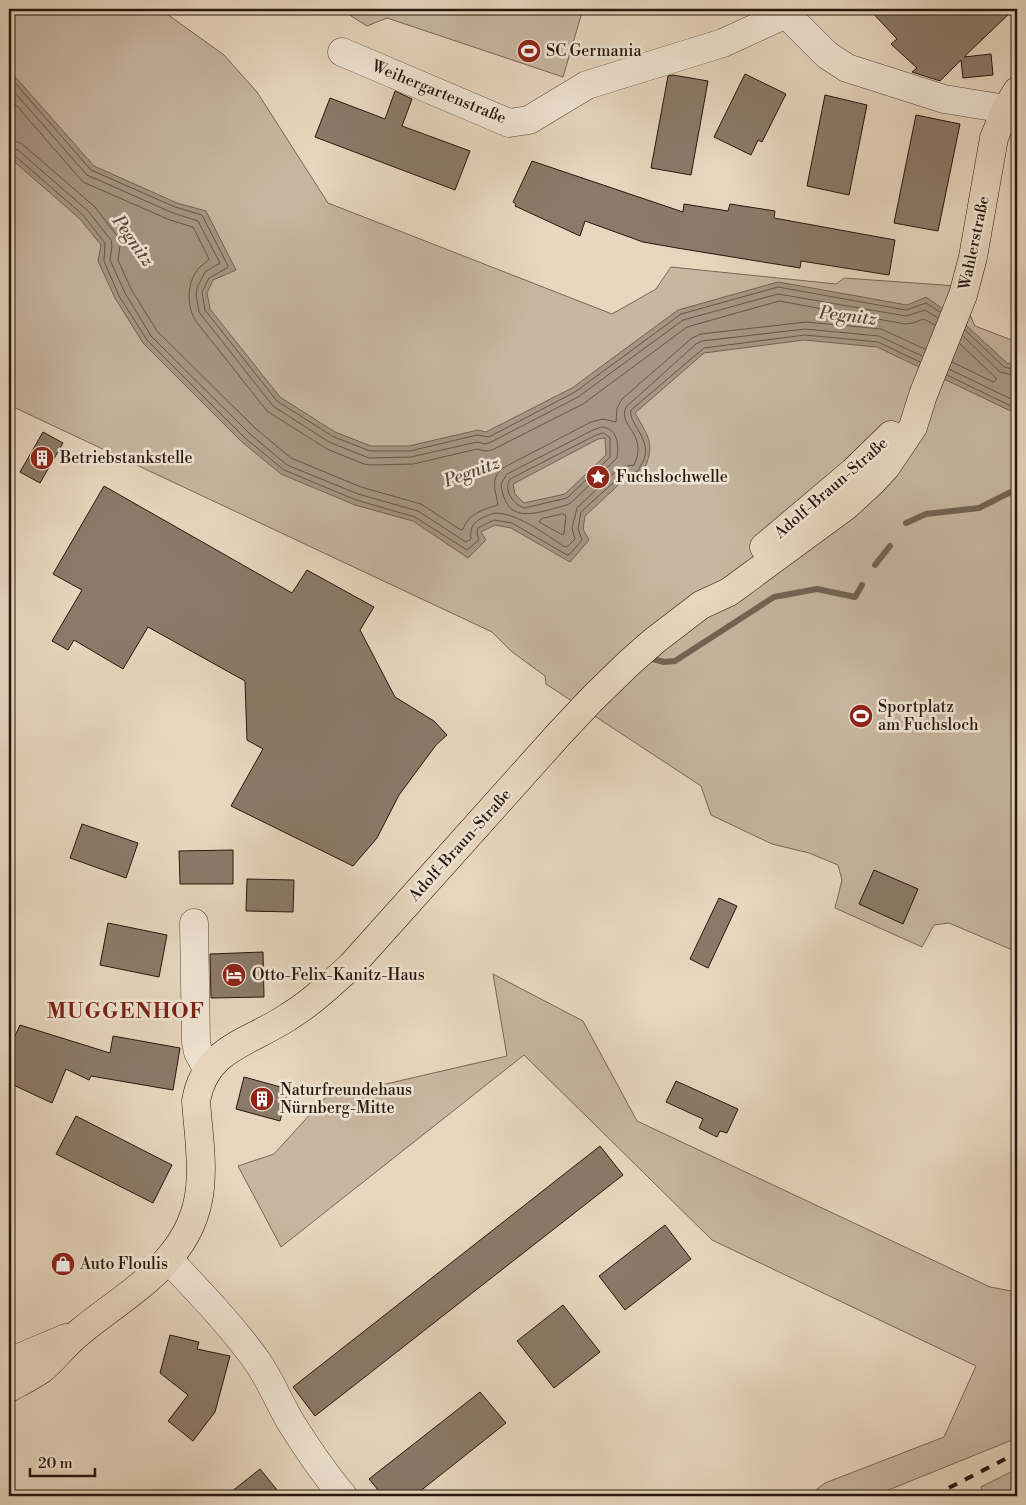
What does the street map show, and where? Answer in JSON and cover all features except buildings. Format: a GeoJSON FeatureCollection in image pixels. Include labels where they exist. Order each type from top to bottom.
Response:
{"type":"FeatureCollection","features":[{"type":"Feature","properties":{"kind":"main road","name":"Wahlerstraße"},"geometry":{"type":"LineString","coordinates":[[923,395],[957,313],[967,282],[994,138],[1012,100]]}},
{"type":"Feature","properties":{"kind":"main road","name":"Adolf-Braun-Straße"},"geometry":{"type":"LineString","coordinates":[[9,1388],[41,1369],[79,1332],[147,1282],[179,1246],[188,1230],[198,1200],[200,1161],[196,1101],[198,1088],[207,1069],[224,1052],[264,1032],[300,1009],[351,966],[592,698],[654,641],[701,605],[719,583],[876,451],[923,395]]}},
{"type":"Feature","properties":{"kind":"main road","name":"Adolf-Braun-Straße"},"geometry":{"type":"LineString","coordinates":[[9,1362],[79,1332]]}},
{"type":"Feature","properties":{"kind":"street","name":"Weihergartenstraße"},"geometry":{"type":"LineString","coordinates":[[342,52],[509,123],[529,120],[587,85],[723,43],[789,11],[828,56],[847,68],[944,99],[1012,100]]}},
{"type":"Feature","properties":{"kind":"street"},"geometry":{"type":"LineString","coordinates":[[194,923],[196,1042],[198,1052],[207,1069]]}},
{"type":"Feature","properties":{"kind":"street"},"geometry":{"type":"LineString","coordinates":[[168,1260],[209,1303],[257,1362],[290,1421],[328,1478],[343,1496]]}},
{"type":"Feature","properties":{"kind":"shaded area"},"geometry":{"type":"Polygon","coordinates":[[[9,9],[160,9],[224,55],[257,92],[328,203],[612,314],[656,289],[671,267],[836,284],[844,278],[957,286],[975,326],[1017,342],[1017,952],[949,923],[934,925],[922,947],[835,908],[842,880],[838,865],[809,853],[772,844],[711,815],[701,786],[546,684],[545,676],[511,651],[492,632],[9,405],[9,9]]]}},
{"type":"Feature","properties":{"kind":"shaded area","name":"SC Germania"},"geometry":{"type":"Polygon","coordinates":[[[340,9],[583,9],[563,77],[387,18],[367,26],[340,9]]]}},
{"type":"Feature","properties":{"kind":"shaded area"},"geometry":{"type":"Polygon","coordinates":[[[493,974],[583,1021],[637,1121],[990,1287],[1017,1292],[1017,1438],[876,1496],[808,1496],[825,1483],[944,1437],[976,1366],[712,1240],[524,1055],[281,1247],[238,1166],[274,1154],[325,1098],[507,1056],[493,974]]]}},
{"type":"Feature","properties":{"kind":"shaded area"},"geometry":{"type":"Polygon","coordinates":[[[1017,1469],[1017,1496],[983,1496],[981,1487],[1017,1469]]]}},
{"type":"Feature","properties":{"kind":"water","name":"Pegnitz"},"geometry":{"type":"Polygon","coordinates":[[[9,66],[10,71],[94,166],[177,203],[206,211],[236,270],[213,280],[207,293],[210,309],[280,397],[335,432],[371,446],[409,446],[478,430],[486,432],[572,388],[678,310],[778,282],[907,305],[926,297],[967,326],[1007,363],[1017,366],[1017,414],[877,347],[804,340],[704,353],[635,413],[650,444],[650,451],[641,477],[627,477],[585,516],[583,529],[589,540],[570,562],[511,528],[495,525],[481,532],[486,540],[468,558],[413,521],[355,505],[281,474],[242,442],[143,343],[115,298],[98,261],[101,245],[80,219],[9,157],[9,66]],[[605,438],[598,439],[513,484],[515,494],[524,503],[565,494],[606,455],[605,438]]]}},
{"type":"Feature","properties":{"kind":"waterway"},"geometry":{"type":"LineString","coordinates":[[906,523],[926,514],[979,508],[1017,489]]}},
{"type":"Feature","properties":{"kind":"waterway"},"geometry":{"type":"LineString","coordinates":[[875,565],[890,546]]}},
{"type":"Feature","properties":{"kind":"waterway"},"geometry":{"type":"LineString","coordinates":[[653,659],[664,662],[675,661],[774,597],[817,589],[855,597],[862,585]]}},
{"type":"Feature","properties":{"kind":"railway"},"geometry":{"type":"LineString","coordinates":[[933,1496],[1017,1453]]}},
{"type":"Feature","properties":{"kind":"place","name":"SC Germania"},"geometry":{"type":"Point","coordinates":[529,51]}},
{"type":"Feature","properties":{"kind":"place","name":"Betriebstankstelle"},"geometry":{"type":"Point","coordinates":[42,458]}},
{"type":"Feature","properties":{"kind":"place","name":"Fuchslochwelle"},"geometry":{"type":"Point","coordinates":[598,477]}},
{"type":"Feature","properties":{"kind":"place","name":"Sportplatz am Fuchsloch"},"geometry":{"type":"Point","coordinates":[861,716]}},
{"type":"Feature","properties":{"kind":"place","name":"Otto-Felix-Kanitz-Haus"},"geometry":{"type":"Point","coordinates":[234,975]}},
{"type":"Feature","properties":{"kind":"place","name":"Naturfreundehaus Nürnberg-Mitte"},"geometry":{"type":"Point","coordinates":[262,1099]}},
{"type":"Feature","properties":{"kind":"place","name":"Auto Floulis"},"geometry":{"type":"Point","coordinates":[63,1264]}},
{"type":"Feature","properties":{"kind":"district","name":"MUGGENHOF"},"geometry":{"type":"Point","coordinates":[126,1012]}}]}
